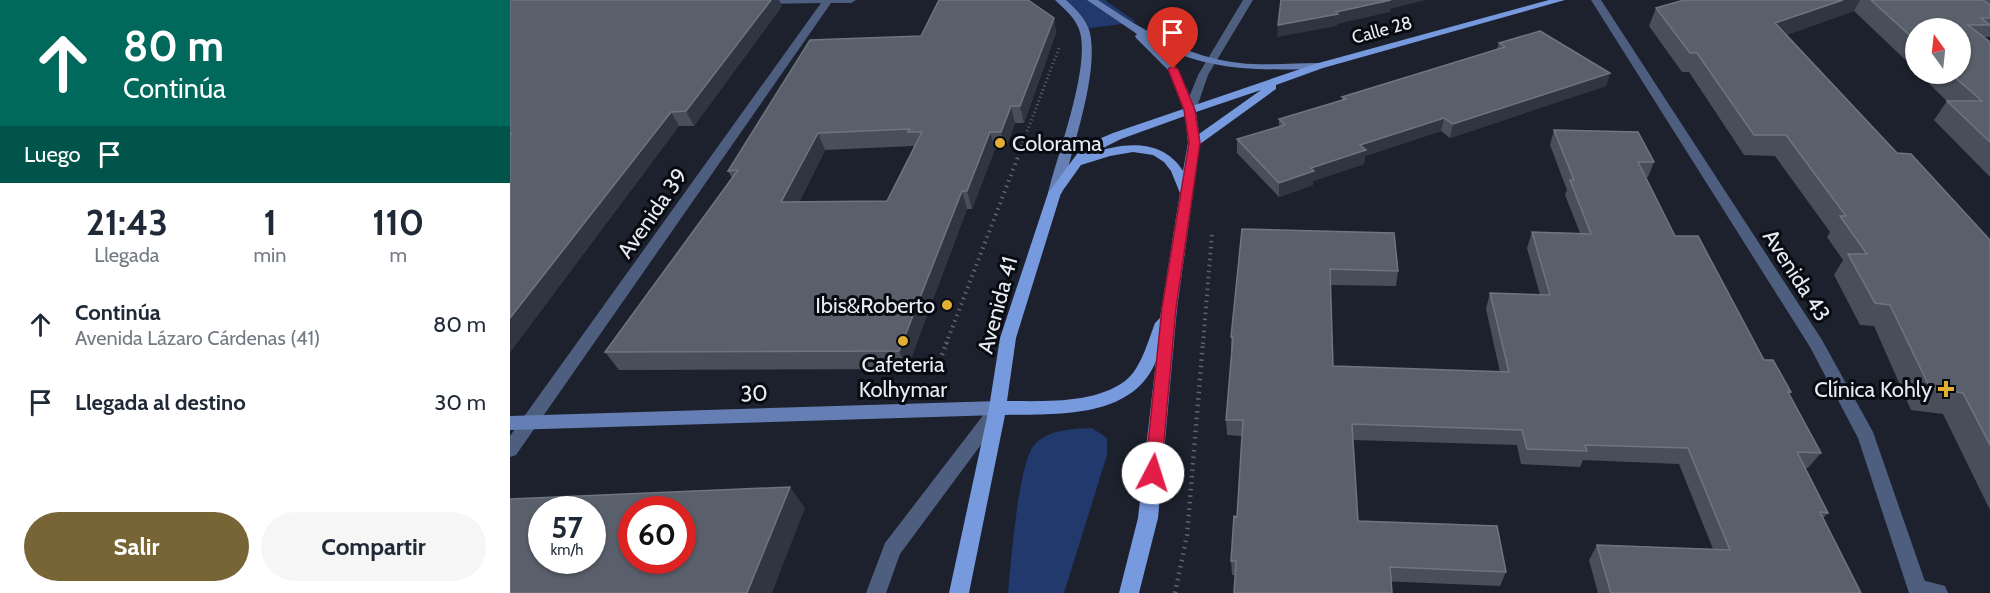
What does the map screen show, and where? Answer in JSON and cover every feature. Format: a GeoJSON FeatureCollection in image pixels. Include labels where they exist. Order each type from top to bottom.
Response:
{"type":"FeatureCollection","features":[{"type":"Feature","properties":{"kind":"main road"},"geometry":{"type":"LineString","coordinates":[[1055,193],[1083,80],[1086,52],[1086,33],[1080,21],[1060,0]]}},
{"type":"Feature","properties":{"kind":"main road"},"geometry":{"type":"LineString","coordinates":[[1092,0],[1127,24],[1167,45],[1212,61],[1231,66],[1319,66]]}},
{"type":"Feature","properties":{"kind":"main road","name":"Calle 28"},"geometry":{"type":"LineString","coordinates":[[1190,110],[1319,66],[1560,0]]}},
{"type":"Feature","properties":{"kind":"main road"},"geometry":{"type":"LineString","coordinates":[[1127,24],[1173,69],[1190,110],[1194,143],[1169,308],[1148,518],[1129,593]]}},
{"type":"Feature","properties":{"kind":"main road","name":"Calle 28"},"geometry":{"type":"LineString","coordinates":[[1194,143],[1285,78]]}},
{"type":"Feature","properties":{"kind":"main road","name":"Avenida 41"},"geometry":{"type":"LineString","coordinates":[[959,593],[998,408],[1008,338],[1055,193],[1070,169],[1096,145],[1190,110]]}},
{"type":"Feature","properties":{"kind":"main road"},"geometry":{"type":"LineString","coordinates":[[1070,169],[1111,150],[1138,148],[1153,151],[1165,157],[1176,168],[1185,191]]}},
{"type":"Feature","properties":{"kind":"main road"},"geometry":{"type":"LineString","coordinates":[[998,408],[1072,407],[1099,400],[1132,385],[1145,367],[1169,308]]}},
{"type":"Feature","properties":{"kind":"main road","name":"30"},"geometry":{"type":"LineString","coordinates":[[510,423],[998,408]]}},
{"type":"Feature","properties":{"kind":"street","name":"Avenida 39"},"geometry":{"type":"LineString","coordinates":[[510,450],[828,0]]}},
{"type":"Feature","properties":{"kind":"street"},"geometry":{"type":"LineString","coordinates":[[746,2],[851,0]]}},
{"type":"Feature","properties":{"kind":"street"},"geometry":{"type":"LineString","coordinates":[[1190,110],[1203,75],[1248,0]]}},
{"type":"Feature","properties":{"kind":"street","name":"Avenida 43"},"geometry":{"type":"LineString","coordinates":[[1596,0],[1816,344],[1867,436],[1925,592]]}},
{"type":"Feature","properties":{"kind":"street"},"geometry":{"type":"LineString","coordinates":[[876,593],[892,549],[998,408]]}},
{"type":"Feature","properties":{"kind":"path"},"geometry":{"type":"LineString","coordinates":[[935,373],[1061,41]]}},
{"type":"Feature","properties":{"kind":"path"},"geometry":{"type":"LineString","coordinates":[[1175,593],[1187,535],[1212,229]]}},
{"type":"Feature","properties":{"kind":"shaded area"},"geometry":{"type":"Polygon","coordinates":[[[1060,0],[1105,0],[1136,22],[1084,29],[1060,0]]]}},
{"type":"Feature","properties":{"kind":"shaded area"},"geometry":{"type":"Polygon","coordinates":[[[1092,428],[1107,438],[1107,455],[1064,593],[1008,593],[1016,514],[1029,454],[1035,444],[1048,435],[1092,428]]]}},
{"type":"Feature","properties":{"kind":"building"},"geometry":{"type":"Polygon","coordinates":[[[510,0],[771,0],[686,111],[671,112],[510,318],[510,135],[512,133],[510,134],[510,0]]]}},
{"type":"Feature","properties":{"kind":"building"},"geometry":{"type":"Polygon","coordinates":[[[939,0],[1028,0],[1054,18],[1020,106],[1011,106],[1001,132],[990,132],[967,191],[962,191],[899,351],[605,352],[738,170],[728,171],[810,40],[921,36],[939,0]],[[910,129],[818,133],[781,202],[887,201],[922,132],[908,132],[910,129]]]}},
{"type":"Feature","properties":{"kind":"building"},"geometry":{"type":"Polygon","coordinates":[[[1281,0],[1391,0],[1336,12],[1338,14],[1278,25],[1281,0]]]}},
{"type":"Feature","properties":{"kind":"building"},"geometry":{"type":"Polygon","coordinates":[[[1684,0],[1843,0],[1775,23],[1897,153],[1911,154],[1990,240],[1990,445],[1963,393],[1930,388],[1890,305],[1875,303],[1848,254],[1867,254],[1840,216],[1846,216],[1786,135],[1754,135],[1697,53],[1690,53],[1656,8],[1684,0]]]}},
{"type":"Feature","properties":{"kind":"building"},"geometry":{"type":"Polygon","coordinates":[[[1871,0],[1983,0],[1990,5],[1990,18],[1981,18],[1990,25],[1971,25],[1971,18],[1905,18],[1905,31],[1871,0]]]}},
{"type":"Feature","properties":{"kind":"building"},"geometry":{"type":"Polygon","coordinates":[[[1971,27],[1990,42],[1990,142],[1947,101],[1982,101],[1962,84],[1971,84],[1971,27]]]}},
{"type":"Feature","properties":{"kind":"building"},"geometry":{"type":"Polygon","coordinates":[[[1540,31],[1610,73],[1453,124],[1444,118],[1360,145],[1366,150],[1311,168],[1314,171],[1279,183],[1237,139],[1285,125],[1279,119],[1346,99],[1342,97],[1505,47],[1499,43],[1540,31]]]}},
{"type":"Feature","properties":{"kind":"building"},"geometry":{"type":"Polygon","coordinates":[[[1554,130],[1638,132],[1654,162],[1638,162],[1675,236],[1698,236],[1764,360],[1773,360],[1821,453],[1797,452],[1828,513],[1820,512],[1861,593],[1611,593],[1597,545],[1730,550],[1688,448],[1585,445],[1587,451],[1527,449],[1522,430],[1352,424],[1358,521],[1497,526],[1506,572],[1390,567],[1392,593],[1234,593],[1236,561],[1231,561],[1234,516],[1237,517],[1243,420],[1226,420],[1233,337],[1231,337],[1242,229],[1394,233],[1398,271],[1330,269],[1333,366],[1509,372],[1490,293],[1550,295],[1532,232],[1591,234],[1570,180],[1574,180],[1554,130]]]}},
{"type":"Feature","properties":{"kind":"building"},"geometry":{"type":"Polygon","coordinates":[[[790,487],[747,593],[510,593],[510,499],[528,498],[528,574],[606,574],[606,496],[580,496],[790,487]]]}},
{"type":"Feature","properties":{"kind":"place","name":"Colorama"},"geometry":{"type":"Point","coordinates":[1000,143]}},
{"type":"Feature","properties":{"kind":"place","name":"Ibis&Roberto"},"geometry":{"type":"Point","coordinates":[947,305]}},
{"type":"Feature","properties":{"kind":"place","name":"Cafeteria Kolhymar"},"geometry":{"type":"Point","coordinates":[903,341]}},
{"type":"Feature","properties":{"kind":"place","name":"Clínica Kohly"},"geometry":{"type":"Point","coordinates":[1946,389]}},
{"type":"Feature","properties":{"kind":"route"},"geometry":{"type":"LineString","coordinates":[[1153,473],[1169,308],[1194,143],[1190,110],[1173,69]]}}]}
